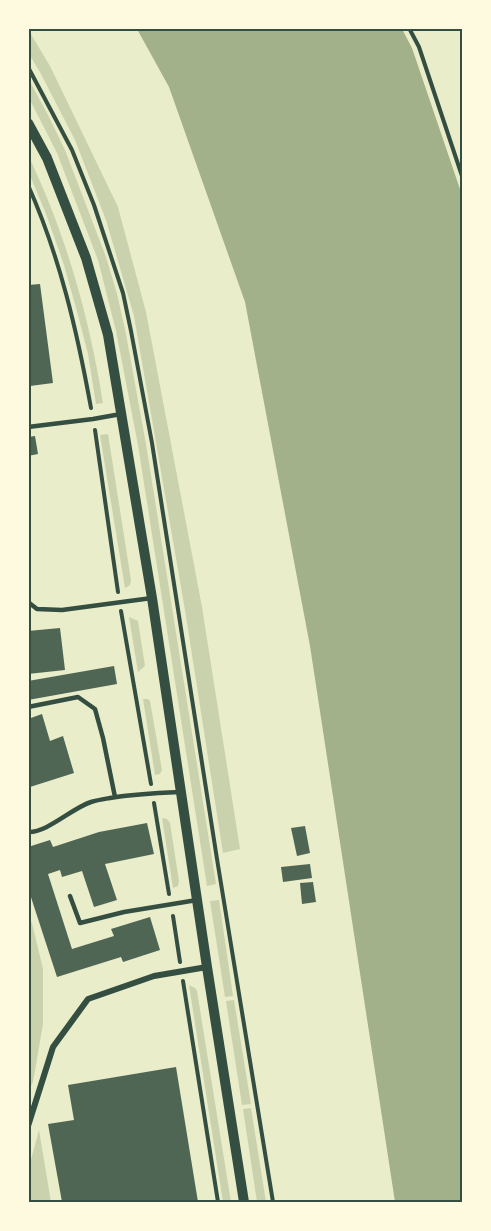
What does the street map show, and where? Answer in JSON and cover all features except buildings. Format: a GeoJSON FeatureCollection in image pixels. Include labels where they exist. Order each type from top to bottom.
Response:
{"type":"FeatureCollection","features":[{"type":"Feature","properties":{"kind":"street"},"geometry":{"type":"LineString","coordinates":[[28,123],[47,158],[86,258],[108,335],[152,598],[244,1203]]}},
{"type":"Feature","properties":{"kind":"street"},"geometry":{"type":"LineString","coordinates":[[28,1126],[53,1047],[88,999],[154,976],[207,967]]}},
{"type":"Feature","properties":{"kind":"lane"},"geometry":{"type":"LineString","coordinates":[[28,427],[121,414]]}},
{"type":"Feature","properties":{"kind":"lane"},"geometry":{"type":"LineString","coordinates":[[28,602],[37,609],[62,610],[152,598]]}},
{"type":"Feature","properties":{"kind":"lane"},"geometry":{"type":"LineString","coordinates":[[28,707],[78,697],[95,710],[115,797]]}},
{"type":"Feature","properties":{"kind":"lane"},"geometry":{"type":"LineString","coordinates":[[28,832],[34,832],[50,825],[92,801],[140,793],[180,792]]}},
{"type":"Feature","properties":{"kind":"lane"},"geometry":{"type":"LineString","coordinates":[[70,896],[80,923],[124,912],[197,900]]}},
{"type":"Feature","properties":{"kind":"path"},"geometry":{"type":"LineString","coordinates":[[410,28],[419,47],[462,176]]}},
{"type":"Feature","properties":{"kind":"path"},"geometry":{"type":"LineString","coordinates":[[28,67],[72,150],[94,205],[125,303],[152,443],[273,1203]]}},
{"type":"Feature","properties":{"kind":"path"},"geometry":{"type":"LineString","coordinates":[[28,185],[60,267],[81,352],[218,1203]]}},
{"type":"Feature","properties":{"kind":"shaded area"},"geometry":{"type":"Polygon","coordinates":[[[137,29],[402,29],[412,48],[462,195],[462,1202],[395,1202],[310,646],[245,302],[169,87],[137,29]]]}},
{"type":"Feature","properties":{"kind":"shaded area"},"geometry":{"type":"Polygon","coordinates":[[[29,31],[50,66],[118,207],[146,312],[202,607],[240,849],[223,853],[185,610],[134,316],[106,220],[75,140],[29,54],[29,31]]]}},
{"type":"Feature","properties":{"kind":"shaded area"},"geometry":{"type":"Polygon","coordinates":[[[29,80],[65,150],[106,257],[117,294],[146,444],[216,884],[207,886],[138,445],[116,331],[98,260],[57,153],[29,98],[29,80]]]}},
{"type":"Feature","properties":{"kind":"shaded area"},"geometry":{"type":"Polygon","coordinates":[[[28,155],[65,245],[91,339],[103,403],[96,404],[88,354],[78,315],[64,265],[29,173],[28,155]]]}},
{"type":"Feature","properties":{"kind":"shaded area"},"geometry":{"type":"Polygon","coordinates":[[[108,434],[131,580],[130,585],[125,588],[100,435],[108,434]]]}},
{"type":"Feature","properties":{"kind":"shaded area"},"geometry":{"type":"Polygon","coordinates":[[[129,617],[138,621],[145,666],[138,672],[129,617]]]}},
{"type":"Feature","properties":{"kind":"shaded area"},"geometry":{"type":"Polygon","coordinates":[[[143,699],[150,701],[162,770],[160,774],[155,775],[143,699]]]}},
{"type":"Feature","properties":{"kind":"shaded area"},"geometry":{"type":"Polygon","coordinates":[[[162,818],[167,819],[170,823],[179,881],[178,886],[173,888],[162,818]]]}},
{"type":"Feature","properties":{"kind":"shaded area"},"geometry":{"type":"Polygon","coordinates":[[[219,900],[233,996],[225,997],[210,901],[219,900]]]}},
{"type":"Feature","properties":{"kind":"shaded area"},"geometry":{"type":"Polygon","coordinates":[[[29,919],[32,923],[43,969],[43,1024],[33,1082],[29,1090],[29,919]]]}},
{"type":"Feature","properties":{"kind":"shaded area"},"geometry":{"type":"Polygon","coordinates":[[[189,985],[197,991],[231,1202],[223,1202],[189,985]]]}},
{"type":"Feature","properties":{"kind":"shaded area"},"geometry":{"type":"Polygon","coordinates":[[[234,1000],[251,1104],[242,1105],[226,1001],[234,1000]]]}},
{"type":"Feature","properties":{"kind":"shaded area"},"geometry":{"type":"Polygon","coordinates":[[[251,1108],[266,1202],[257,1202],[243,1109],[251,1108]]]}},
{"type":"Feature","properties":{"kind":"shaded area"},"geometry":{"type":"Polygon","coordinates":[[[39,1130],[51,1202],[29,1202],[29,1167],[39,1130]]]}}]}
